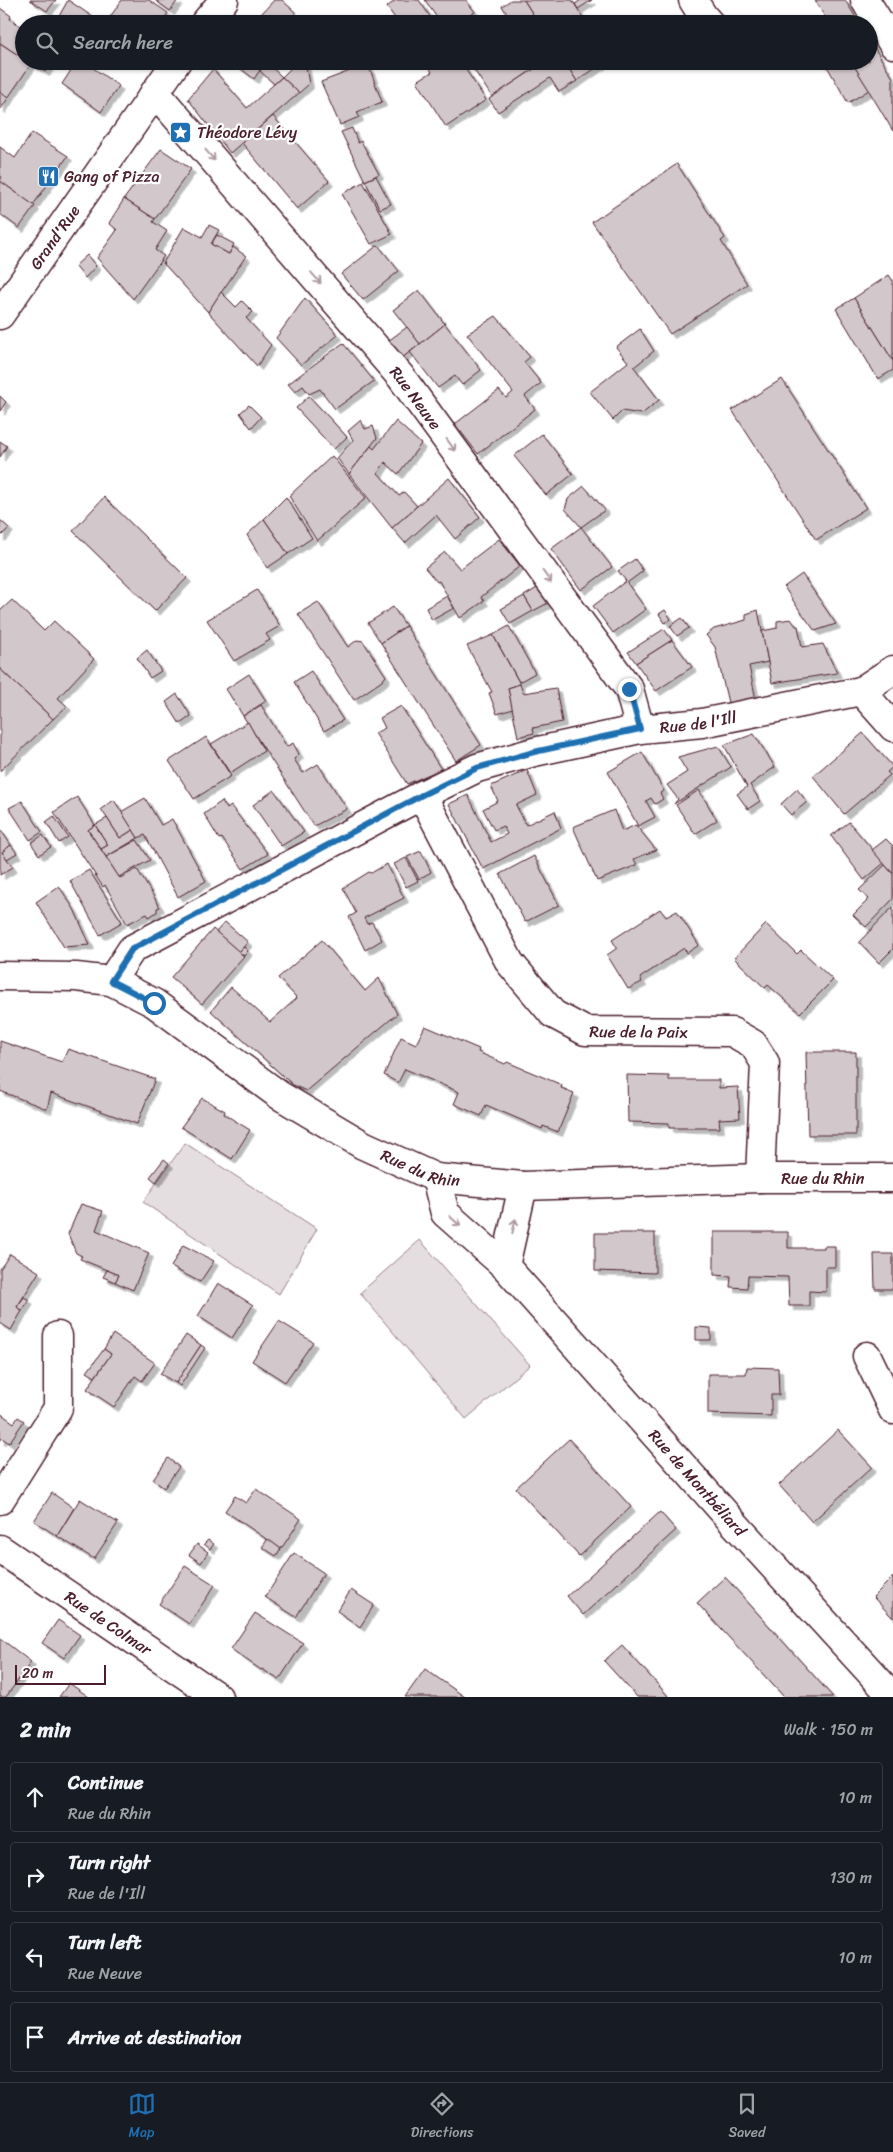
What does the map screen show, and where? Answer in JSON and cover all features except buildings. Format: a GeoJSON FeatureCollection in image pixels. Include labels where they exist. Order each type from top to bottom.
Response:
{"type":"FeatureCollection","features":[{"type":"Feature","properties":{"kind":"street"},"geometry":{"type":"LineString","coordinates":[[212,15],[224,0]]}},
{"type":"Feature","properties":{"kind":"street"},"geometry":{"type":"LineString","coordinates":[[693,0],[702,15]]}},
{"type":"Feature","properties":{"kind":"street"},"geometry":{"type":"LineString","coordinates":[[865,0],[875,15]]}},
{"type":"Feature","properties":{"kind":"street"},"geometry":{"type":"LineString","coordinates":[[878,20],[893,44]]}},
{"type":"Feature","properties":{"kind":"street","name":"Grand'Rue"},"geometry":{"type":"LineString","coordinates":[[0,315],[171,70]]}},
{"type":"Feature","properties":{"kind":"street","name":"Rue Neuve"},"geometry":{"type":"LineString","coordinates":[[155,92],[401,377],[629,689],[640,729]]}},
{"type":"Feature","properties":{"kind":"street","name":"Rue de l'Ill"},"geometry":{"type":"LineString","coordinates":[[111,981],[132,949],[422,795],[477,768],[534,752],[640,729],[702,723],[861,691],[893,670]]}},
{"type":"Feature","properties":{"kind":"street"},"geometry":{"type":"LineString","coordinates":[[861,691],[893,727]]}},
{"type":"Feature","properties":{"kind":"street","name":"Rue de la Paix"},"geometry":{"type":"LineString","coordinates":[[422,795],[510,963],[553,1014],[585,1031],[732,1032],[753,1044],[766,1062],[760,1178]]}},
{"type":"Feature","properties":{"kind":"street","name":"Rue du Rhin"},"geometry":{"type":"LineString","coordinates":[[0,976],[76,977],[111,981],[154,1003],[279,1095],[363,1145],[436,1178],[524,1186],[760,1178],[893,1178]]}},
{"type":"Feature","properties":{"kind":"street","name":"Rue de Montbéliard"},"geometry":{"type":"LineString","coordinates":[[436,1178],[446,1213],[504,1266],[731,1520],[893,1696]]}},
{"type":"Feature","properties":{"kind":"street"},"geometry":{"type":"LineString","coordinates":[[504,1266],[524,1186]]}},
{"type":"Feature","properties":{"kind":"street"},"geometry":{"type":"LineString","coordinates":[[0,1500],[58,1408],[58,1336]]}},
{"type":"Feature","properties":{"kind":"street"},"geometry":{"type":"LineString","coordinates":[[867,1356],[893,1410]]}},
{"type":"Feature","properties":{"kind":"street","name":"Rue de Colmar"},"geometry":{"type":"LineString","coordinates":[[0,1549],[218,1697]]}},
{"type":"Feature","properties":{"kind":"shaded area"},"geometry":{"type":"Polygon","coordinates":[[[185,1143],[317,1229],[279,1294],[143,1202],[185,1143]]]}},
{"type":"Feature","properties":{"kind":"shaded area"},"geometry":{"type":"Polygon","coordinates":[[[420,1240],[530,1365],[466,1419],[360,1293],[420,1240]]]}},
{"type":"Feature","properties":{"kind":"place","name":"Théodore Lévy"},"geometry":{"type":"Point","coordinates":[181,132]}},
{"type":"Feature","properties":{"kind":"place","name":"Gang of Pizza"},"geometry":{"type":"Point","coordinates":[48,176]}},
{"type":"Feature","properties":{"kind":"route"},"geometry":{"type":"LineString","coordinates":[[154,1003],[111,981],[132,949],[422,795],[477,768],[534,752],[640,729],[629,689]]}}]}
